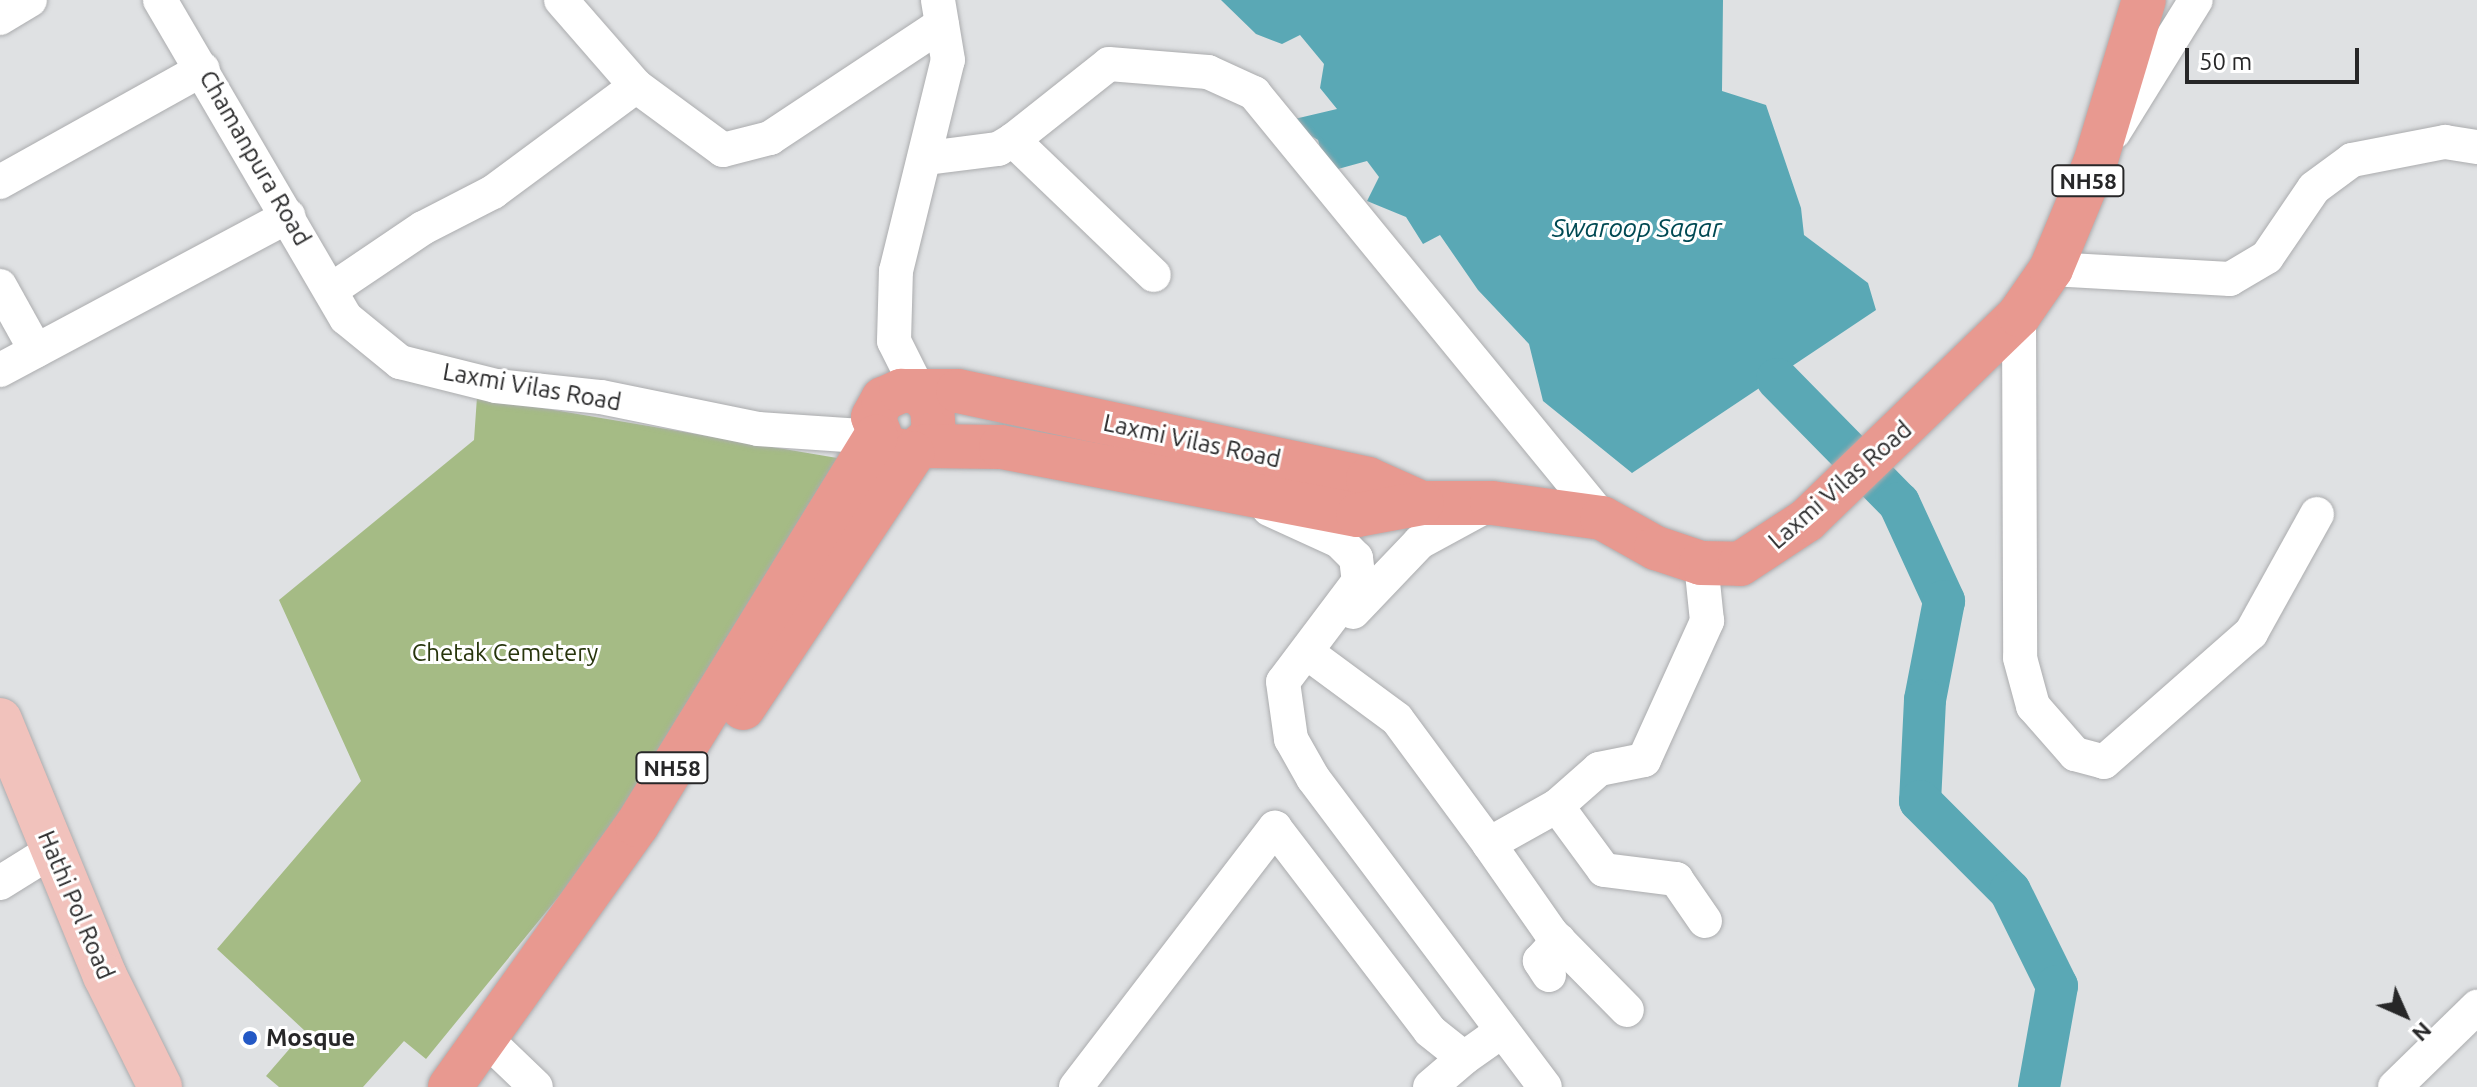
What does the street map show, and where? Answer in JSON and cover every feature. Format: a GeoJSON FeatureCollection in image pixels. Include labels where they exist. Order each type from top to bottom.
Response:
{"type":"FeatureCollection","features":[{"type":"Feature","properties":{"kind":"highway","name":"Laxmi Vilas Road"},"geometry":{"type":"LineString","coordinates":[[921,395],[958,391],[1075,415],[1368,479],[1422,503],[1492,503],[1602,518],[1701,563],[1740,564],[1776,546],[2006,329],[2051,269],[2095,163],[2144,0]]}},
{"type":"Feature","properties":{"kind":"highway","name":"NH58"},"geometry":{"type":"LineString","coordinates":[[450,1087],[504,1067],[905,446],[936,420],[921,395]]}},
{"type":"Feature","properties":{"kind":"highway","name":"NH58"},"geometry":{"type":"LineString","coordinates":[[905,446],[1001,447],[1358,515],[1422,503]]}},
{"type":"Feature","properties":{"kind":"main road","name":"Hathi Pol Road"},"geometry":{"type":"LineString","coordinates":[[0,720],[53,850],[160,1087]]}},
{"type":"Feature","properties":{"kind":"street"},"geometry":{"type":"LineString","coordinates":[[0,18],[30,0]]}},
{"type":"Feature","properties":{"kind":"street","name":"Chamanpura Road"},"geometry":{"type":"LineString","coordinates":[[160,0],[338,304]]}},
{"type":"Feature","properties":{"kind":"street"},"geometry":{"type":"LineString","coordinates":[[561,0],[636,86],[723,150],[770,138],[940,12],[948,60],[927,158],[896,271],[894,341],[921,395]]}},
{"type":"Feature","properties":{"kind":"street"},"geometry":{"type":"LineString","coordinates":[[2095,163],[2196,0]]}},
{"type":"Feature","properties":{"kind":"street"},"geometry":{"type":"LineString","coordinates":[[927,158],[998,149],[1109,64],[1208,72],[1254,93],[1602,518]]}},
{"type":"Feature","properties":{"kind":"street"},"geometry":{"type":"LineString","coordinates":[[0,182],[203,69]]}},
{"type":"Feature","properties":{"kind":"street"},"geometry":{"type":"LineString","coordinates":[[338,304],[423,228],[493,192],[636,86]]}},
{"type":"Feature","properties":{"kind":"street"},"geometry":{"type":"LineString","coordinates":[[1013,140],[1154,275]]}},
{"type":"Feature","properties":{"kind":"street"},"geometry":{"type":"LineString","coordinates":[[2051,269],[2230,279],[2267,257],[2314,188],[2352,160],[2445,142],[2477,147]]}},
{"type":"Feature","properties":{"kind":"street"},"geometry":{"type":"LineString","coordinates":[[0,370],[289,216]]}},
{"type":"Feature","properties":{"kind":"street"},"geometry":{"type":"LineString","coordinates":[[0,286],[36,351]]}},
{"type":"Feature","properties":{"kind":"street","name":"Laxmi Vilas Road"},"geometry":{"type":"LineString","coordinates":[[338,304],[400,362],[496,386],[601,397],[758,429],[905,446]]}},
{"type":"Feature","properties":{"kind":"street"},"geometry":{"type":"LineString","coordinates":[[2006,329],[2020,658],[2033,706],[2075,754],[2104,762],[2251,633],[2317,514]]}},
{"type":"Feature","properties":{"kind":"street"},"geometry":{"type":"LineString","coordinates":[[1218,487],[1339,541],[1356,558],[1359,581],[1283,682],[1284,710],[1291,739],[1313,778],[1545,1087]]}},
{"type":"Feature","properties":{"kind":"street"},"geometry":{"type":"LineString","coordinates":[[1284,710],[1313,657],[1420,542],[1492,503]]}},
{"type":"Feature","properties":{"kind":"street"},"geometry":{"type":"LineString","coordinates":[[1489,844],[1557,806],[1599,769],[1644,760],[1707,621],[1701,563]]}},
{"type":"Feature","properties":{"kind":"street"},"geometry":{"type":"LineString","coordinates":[[1313,657],[1397,719],[1559,940],[1627,1010]]}},
{"type":"Feature","properties":{"kind":"street"},"geometry":{"type":"LineString","coordinates":[[1557,806],[1604,870],[1676,879],[1705,921]]}},
{"type":"Feature","properties":{"kind":"street"},"geometry":{"type":"LineString","coordinates":[[1076,1087],[1275,828],[1430,1031],[1464,1058]]}},
{"type":"Feature","properties":{"kind":"street"},"geometry":{"type":"LineString","coordinates":[[0,883],[53,850]]}},
{"type":"Feature","properties":{"kind":"street"},"geometry":{"type":"LineString","coordinates":[[1549,975],[1540,961],[1559,940]]}},
{"type":"Feature","properties":{"kind":"street"},"geometry":{"type":"LineString","coordinates":[[2395,1087],[2477,1007]]}},
{"type":"Feature","properties":{"kind":"street"},"geometry":{"type":"LineString","coordinates":[[1430,1087],[1502,1031]]}},
{"type":"Feature","properties":{"kind":"green space","name":"Chetak Cemetery"},"geometry":{"type":"Polygon","coordinates":[[[477,397],[843,459],[729,651],[582,868],[426,1059],[404,1041],[363,1087],[279,1087],[266,1076],[305,1031],[217,949],[361,781],[279,600],[474,440],[477,397]]]}},
{"type":"Feature","properties":{"kind":"water","name":"Swaroop Sagar"},"geometry":{"type":"Polygon","coordinates":[[[1221,0],[1723,0],[1722,91],[1766,105],[1801,208],[1804,235],[1868,283],[1876,310],[1632,473],[1543,401],[1529,344],[1478,290],[1440,235],[1423,244],[1406,217],[1367,201],[1379,177],[1367,161],[1327,172],[1318,140],[1286,121],[1337,109],[1320,88],[1324,64],[1300,35],[1282,44],[1256,34],[1221,0]]]}},
{"type":"Feature","properties":{"kind":"waterway"},"geometry":{"type":"LineString","coordinates":[[1777,379],[1899,503],[1944,601],[1925,700],[1920,801],[2010,891],[2057,986],[2039,1087]]}},
{"type":"Feature","properties":{"kind":"place","name":"Mosque"},"geometry":{"type":"Point","coordinates":[250,1038]}}]}
